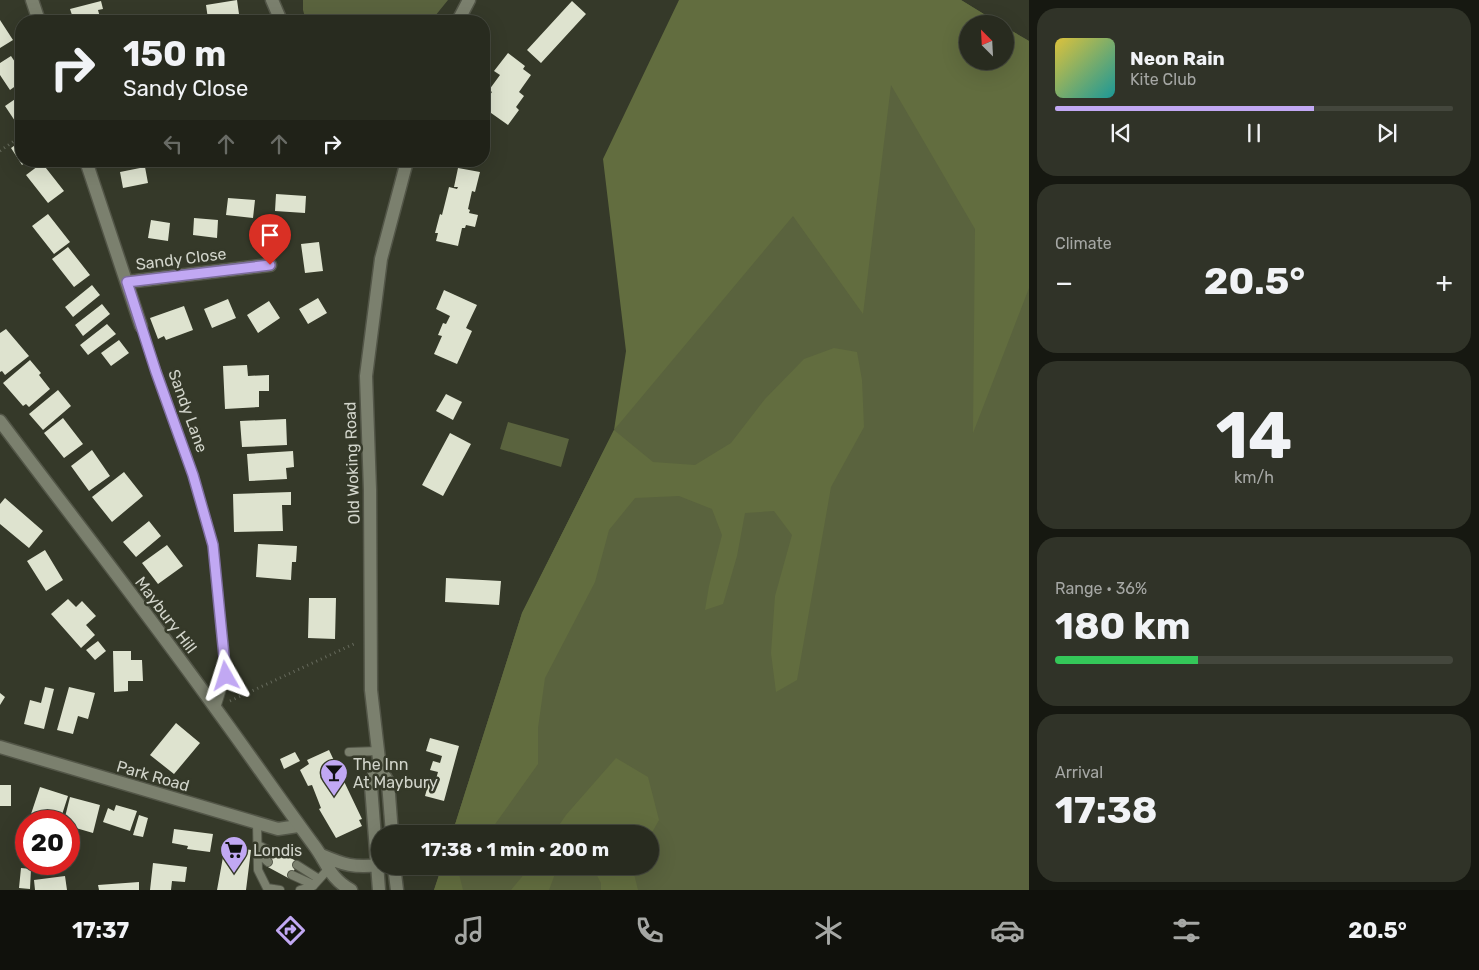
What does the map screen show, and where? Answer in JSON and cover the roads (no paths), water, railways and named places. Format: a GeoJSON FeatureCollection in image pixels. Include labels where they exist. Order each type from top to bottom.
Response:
{"type":"FeatureCollection","features":[{"type":"Feature","properties":{"kind":"street"},"geometry":{"type":"LineString","coordinates":[[32,0],[37,15]]}},
{"type":"Feature","properties":{"kind":"street"},"geometry":{"type":"LineString","coordinates":[[272,0],[278,15]]}},
{"type":"Feature","properties":{"kind":"street"},"geometry":{"type":"LineString","coordinates":[[461,15],[469,0]]}},
{"type":"Feature","properties":{"kind":"street","name":"Sandy Lane"},"geometry":{"type":"LineString","coordinates":[[88,167],[141,326]]}},
{"type":"Feature","properties":{"kind":"street","name":"Old Woking Road"},"geometry":{"type":"LineString","coordinates":[[391,825],[388,782],[380,768],[371,690],[372,635],[366,376],[380,259],[405,167]]}},
{"type":"Feature","properties":{"kind":"street","name":"Sandy Close"},"geometry":{"type":"LineString","coordinates":[[127,282],[270,265]]}},
{"type":"Feature","properties":{"kind":"street","name":"Maybury Hill"},"geometry":{"type":"LineString","coordinates":[[0,421],[216,708],[298,826],[321,855],[324,874],[347,889]]}},
{"type":"Feature","properties":{"kind":"street","name":"Park Road"},"geometry":{"type":"LineString","coordinates":[[0,747],[278,829],[298,826]]}},
{"type":"Feature","properties":{"kind":"street","name":"Old Woking Road"},"geometry":{"type":"LineString","coordinates":[[374,825],[371,786],[373,777],[380,768]]}},
{"type":"Feature","properties":{"kind":"street"},"geometry":{"type":"LineString","coordinates":[[324,874],[348,866],[371,866]]}},
{"type":"Feature","properties":{"kind":"street","name":"Old Woking Road"},"geometry":{"type":"LineString","coordinates":[[378,875],[379,890]]}},
{"type":"Feature","properties":{"kind":"street"},"geometry":{"type":"LineString","coordinates":[[395,875],[397,890]]}},
{"type":"Feature","properties":{"kind":"lane","name":"Sandy Lane"},"geometry":{"type":"LineString","coordinates":[[141,326],[193,475],[213,545],[226,676],[216,708]]}},
{"type":"Feature","properties":{"kind":"lane"},"geometry":{"type":"LineString","coordinates":[[349,752],[378,752]]}},
{"type":"Feature","properties":{"kind":"lane"},"geometry":{"type":"LineString","coordinates":[[257,823],[258,870],[267,888],[280,890]]}},
{"type":"Feature","properties":{"kind":"lane"},"geometry":{"type":"LineString","coordinates":[[258,849],[274,853]]}},
{"type":"Feature","properties":{"kind":"lane"},"geometry":{"type":"LineString","coordinates":[[258,849],[268,862]]}},
{"type":"Feature","properties":{"kind":"lane"},"geometry":{"type":"LineString","coordinates":[[297,865],[324,874]]}},
{"type":"Feature","properties":{"kind":"lane"},"geometry":{"type":"LineString","coordinates":[[292,875],[324,874]]}},
{"type":"Feature","properties":{"kind":"lane"},"geometry":{"type":"LineString","coordinates":[[300,890],[324,874]]}},
{"type":"Feature","properties":{"kind":"place","name":"The Inn At Maybury"},"geometry":{"type":"Point","coordinates":[334,797]}},
{"type":"Feature","properties":{"kind":"place","name":"Londis"},"geometry":{"type":"Point","coordinates":[234,874]}}]}
